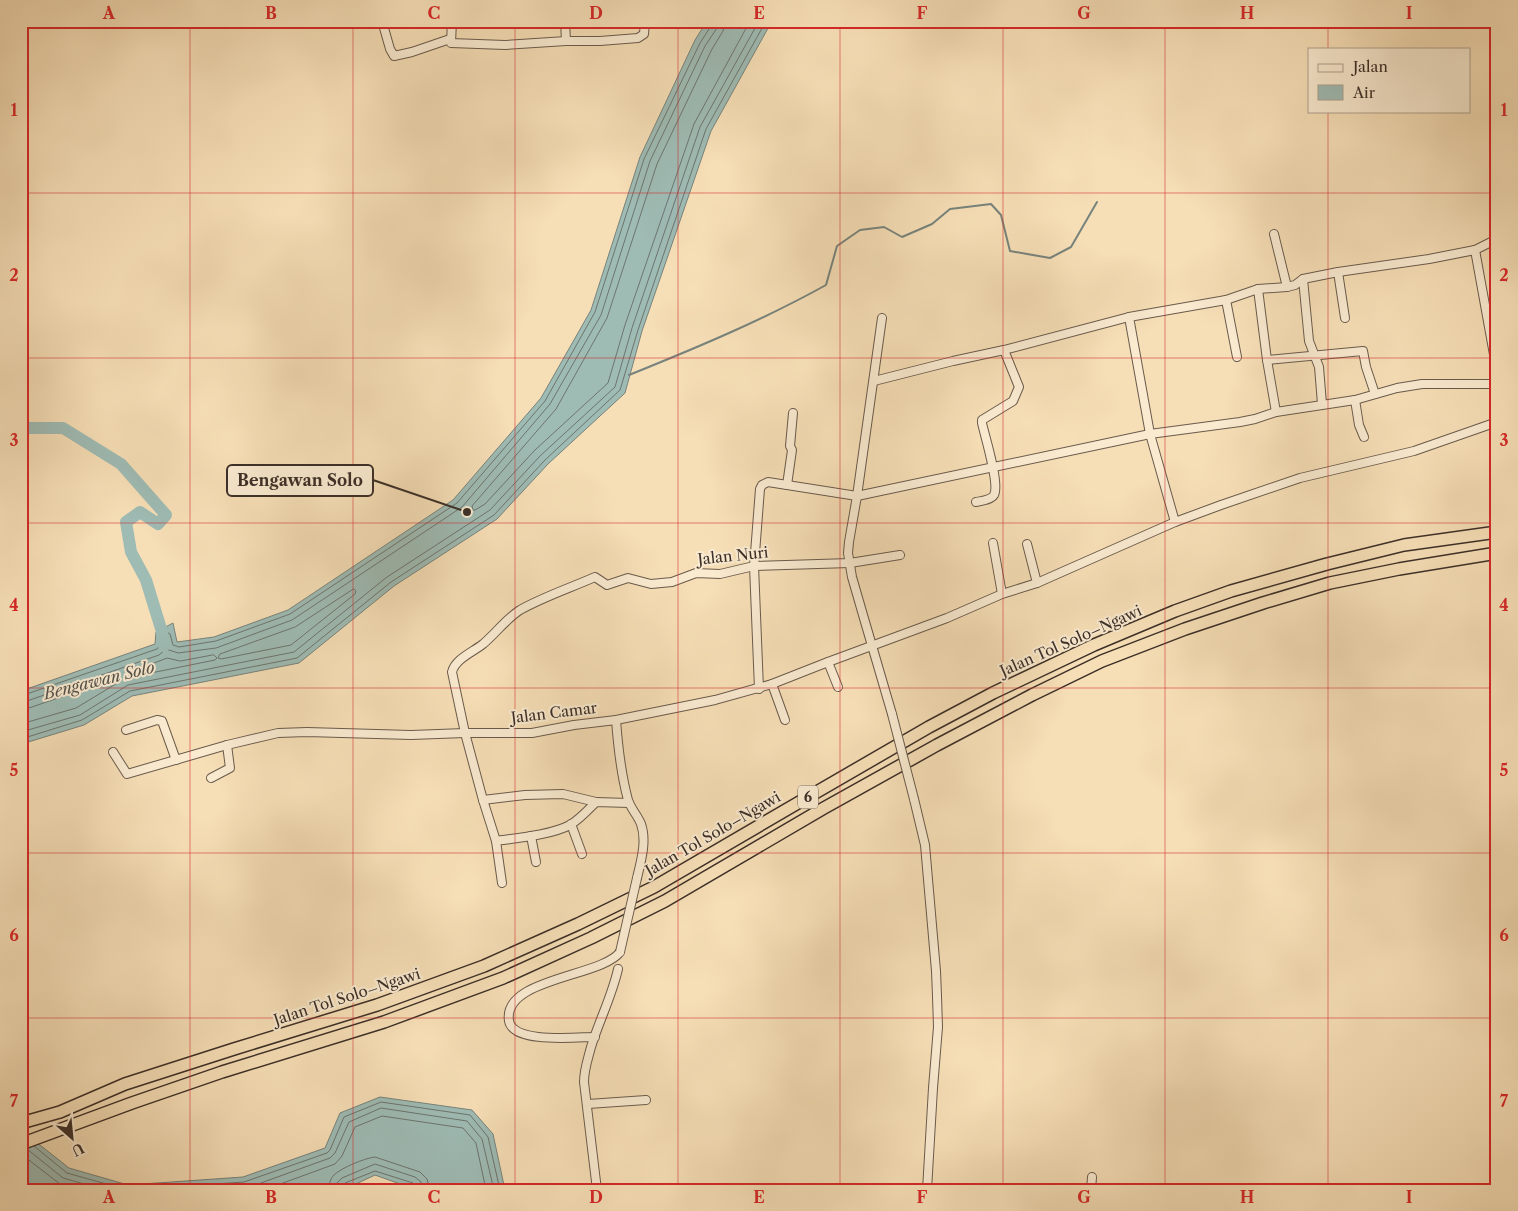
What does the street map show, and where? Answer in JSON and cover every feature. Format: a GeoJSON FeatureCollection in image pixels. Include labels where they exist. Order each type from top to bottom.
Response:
{"type":"FeatureCollection","features":[{"type":"Feature","properties":{"kind":"highway","name":"Jalan Tol Solo–Ngawi"},"geometry":{"type":"LineString","coordinates":[[21,1124],[60,1112],[125,1084],[377,1005],[484,966],[578,924],[654,887],[831,783],[993,693],[1094,645],[1175,611],[1231,592],[1327,564],[1404,545],[1497,532]]}},
{"type":"Feature","properties":{"kind":"highway","name":"Jalan Tol Solo–Ngawi"},"geometry":{"type":"LineString","coordinates":[[21,1144],[222,1072],[384,1022],[503,978],[665,901],[824,808],[937,745],[1032,694],[1102,662],[1185,629],[1330,583],[1497,553]]}},
{"type":"Feature","properties":{"kind":"street"},"geometry":{"type":"LineString","coordinates":[[382,21],[390,49],[394,56],[450,39]]}},
{"type":"Feature","properties":{"kind":"street"},"geometry":{"type":"LineString","coordinates":[[452,21],[450,43],[505,45],[638,38],[644,34],[645,21]]}},
{"type":"Feature","properties":{"kind":"street"},"geometry":{"type":"LineString","coordinates":[[565,21],[566,41]]}},
{"type":"Feature","properties":{"kind":"street"},"geometry":{"type":"LineString","coordinates":[[1274,234],[1287,287]]}},
{"type":"Feature","properties":{"kind":"street"},"geometry":{"type":"LineString","coordinates":[[874,381],[1004,350],[1129,317],[1226,300],[1258,288],[1287,287],[1295,285],[1303,279],[1338,272],[1429,259],[1475,250],[1497,239]]}},
{"type":"Feature","properties":{"kind":"street"},"geometry":{"type":"LineString","coordinates":[[1475,250],[1497,371]]}},
{"type":"Feature","properties":{"kind":"street"},"geometry":{"type":"LineString","coordinates":[[1338,272],[1345,318]]}},
{"type":"Feature","properties":{"kind":"street"},"geometry":{"type":"LineString","coordinates":[[1303,279],[1309,342],[1319,366],[1322,404]]}},
{"type":"Feature","properties":{"kind":"street"},"geometry":{"type":"LineString","coordinates":[[1258,288],[1276,412]]}},
{"type":"Feature","properties":{"kind":"street"},"geometry":{"type":"LineString","coordinates":[[1226,300],[1237,357]]}},
{"type":"Feature","properties":{"kind":"street"},"geometry":{"type":"LineString","coordinates":[[1129,317],[1150,434],[1174,522]]}},
{"type":"Feature","properties":{"kind":"street"},"geometry":{"type":"LineString","coordinates":[[882,318],[849,542],[850,563],[892,714],[925,845],[937,988],[938,1026],[927,1190]]}},
{"type":"Feature","properties":{"kind":"street"},"geometry":{"type":"LineString","coordinates":[[976,502],[989,499],[994,494],[995,486],[993,467],[982,420],[1013,401],[1019,386],[1004,350]]}},
{"type":"Feature","properties":{"kind":"street"},"geometry":{"type":"LineString","coordinates":[[1267,360],[1364,351],[1366,367],[1375,394]]}},
{"type":"Feature","properties":{"kind":"street"},"geometry":{"type":"LineString","coordinates":[[759,689],[754,566],[760,489],[766,483],[857,496],[1150,434],[1240,422],[1261,418],[1276,412],[1354,400],[1404,386],[1422,384],[1497,384]]}},
{"type":"Feature","properties":{"kind":"street"},"geometry":{"type":"LineString","coordinates":[[1354,400],[1358,425],[1364,437]]}},
{"type":"Feature","properties":{"kind":"street"},"geometry":{"type":"LineString","coordinates":[[787,485],[792,450],[790,446],[793,413]]}},
{"type":"Feature","properties":{"kind":"street","name":"Jalan Camar"},"geometry":{"type":"LineString","coordinates":[[113,752],[127,774],[270,734],[290,732],[411,735],[532,733],[616,720],[715,700],[759,689],[946,618],[1002,594],[1037,583],[1174,522],[1300,478],[1414,451],[1497,422]]}},
{"type":"Feature","properties":{"kind":"street"},"geometry":{"type":"LineString","coordinates":[[993,543],[1002,594]]}},
{"type":"Feature","properties":{"kind":"street"},"geometry":{"type":"LineString","coordinates":[[1027,544],[1037,583]]}},
{"type":"Feature","properties":{"kind":"street","name":"Jalan Nuri"},"geometry":{"type":"LineString","coordinates":[[466,733],[452,675],[453,668],[520,611],[594,576],[607,585],[628,578],[651,584],[672,582],[696,573],[720,574],[754,566],[850,563],[900,555]]}},
{"type":"Feature","properties":{"kind":"street"},"geometry":{"type":"LineString","coordinates":[[828,662],[838,688]]}},
{"type":"Feature","properties":{"kind":"street"},"geometry":{"type":"LineString","coordinates":[[772,684],[785,720]]}},
{"type":"Feature","properties":{"kind":"street"},"geometry":{"type":"LineString","coordinates":[[126,730],[157,720],[162,721],[176,760]]}},
{"type":"Feature","properties":{"kind":"street"},"geometry":{"type":"LineString","coordinates":[[595,1037],[539,1038],[529,1036],[510,1025],[509,1014],[513,1002],[527,992],[561,977],[611,961],[620,952],[642,856],[643,840],[641,824],[629,803],[618,752],[616,720]]}},
{"type":"Feature","properties":{"kind":"street"},"geometry":{"type":"LineString","coordinates":[[466,733],[483,800],[496,841],[502,884]]}},
{"type":"Feature","properties":{"kind":"street"},"geometry":{"type":"LineString","coordinates":[[211,778],[230,768],[227,745]]}},
{"type":"Feature","properties":{"kind":"street"},"geometry":{"type":"LineString","coordinates":[[483,800],[525,795],[563,794],[596,802],[629,803]]}},
{"type":"Feature","properties":{"kind":"street"},"geometry":{"type":"LineString","coordinates":[[496,841],[531,836],[571,824],[596,802]]}},
{"type":"Feature","properties":{"kind":"street"},"geometry":{"type":"LineString","coordinates":[[571,824],[582,854]]}},
{"type":"Feature","properties":{"kind":"street"},"geometry":{"type":"LineString","coordinates":[[531,836],[536,862]]}},
{"type":"Feature","properties":{"kind":"street"},"geometry":{"type":"LineString","coordinates":[[597,1190],[584,1071],[618,969]]}},
{"type":"Feature","properties":{"kind":"street"},"geometry":{"type":"LineString","coordinates":[[588,1104],[646,1100]]}},
{"type":"Feature","properties":{"kind":"street"},"geometry":{"type":"LineString","coordinates":[[1092,1177],[1092,1190]]}},
{"type":"Feature","properties":{"kind":"water"},"geometry":{"type":"Polygon","coordinates":[[[707,21],[772,21],[711,131],[642,331],[625,393],[548,464],[497,519],[394,586],[299,663],[132,696],[84,725],[25,743],[21,746],[21,691],[155,644],[156,632],[173,623],[177,642],[214,637],[288,610],[453,500],[541,398],[591,310],[640,157],[695,40],[707,21]]]}},
{"type":"Feature","properties":{"kind":"water"},"geometry":{"type":"Polygon","coordinates":[[[380,1097],[472,1110],[493,1134],[505,1190],[417,1190],[375,1175],[343,1190],[21,1190],[21,1130],[69,1168],[128,1185],[243,1177],[325,1148],[340,1113],[380,1097]]]}},
{"type":"Feature","properties":{"kind":"waterway"},"geometry":{"type":"LineString","coordinates":[[629,375],[729,333],[826,285],[837,246],[860,230],[884,227],[902,237],[932,224],[950,209],[991,204],[1001,215],[1010,251],[1050,258],[1071,247],[1097,202]]}},
{"type":"Feature","properties":{"kind":"waterway"},"geometry":{"type":"LineString","coordinates":[[21,428],[63,428],[121,464],[166,515],[158,524],[140,512],[126,522],[131,552],[146,580],[162,632],[164,646]]}},
{"type":"Feature","properties":{"kind":"place","name":"Bengawan Solo"},"geometry":{"type":"Point","coordinates":[467,512]}}]}
